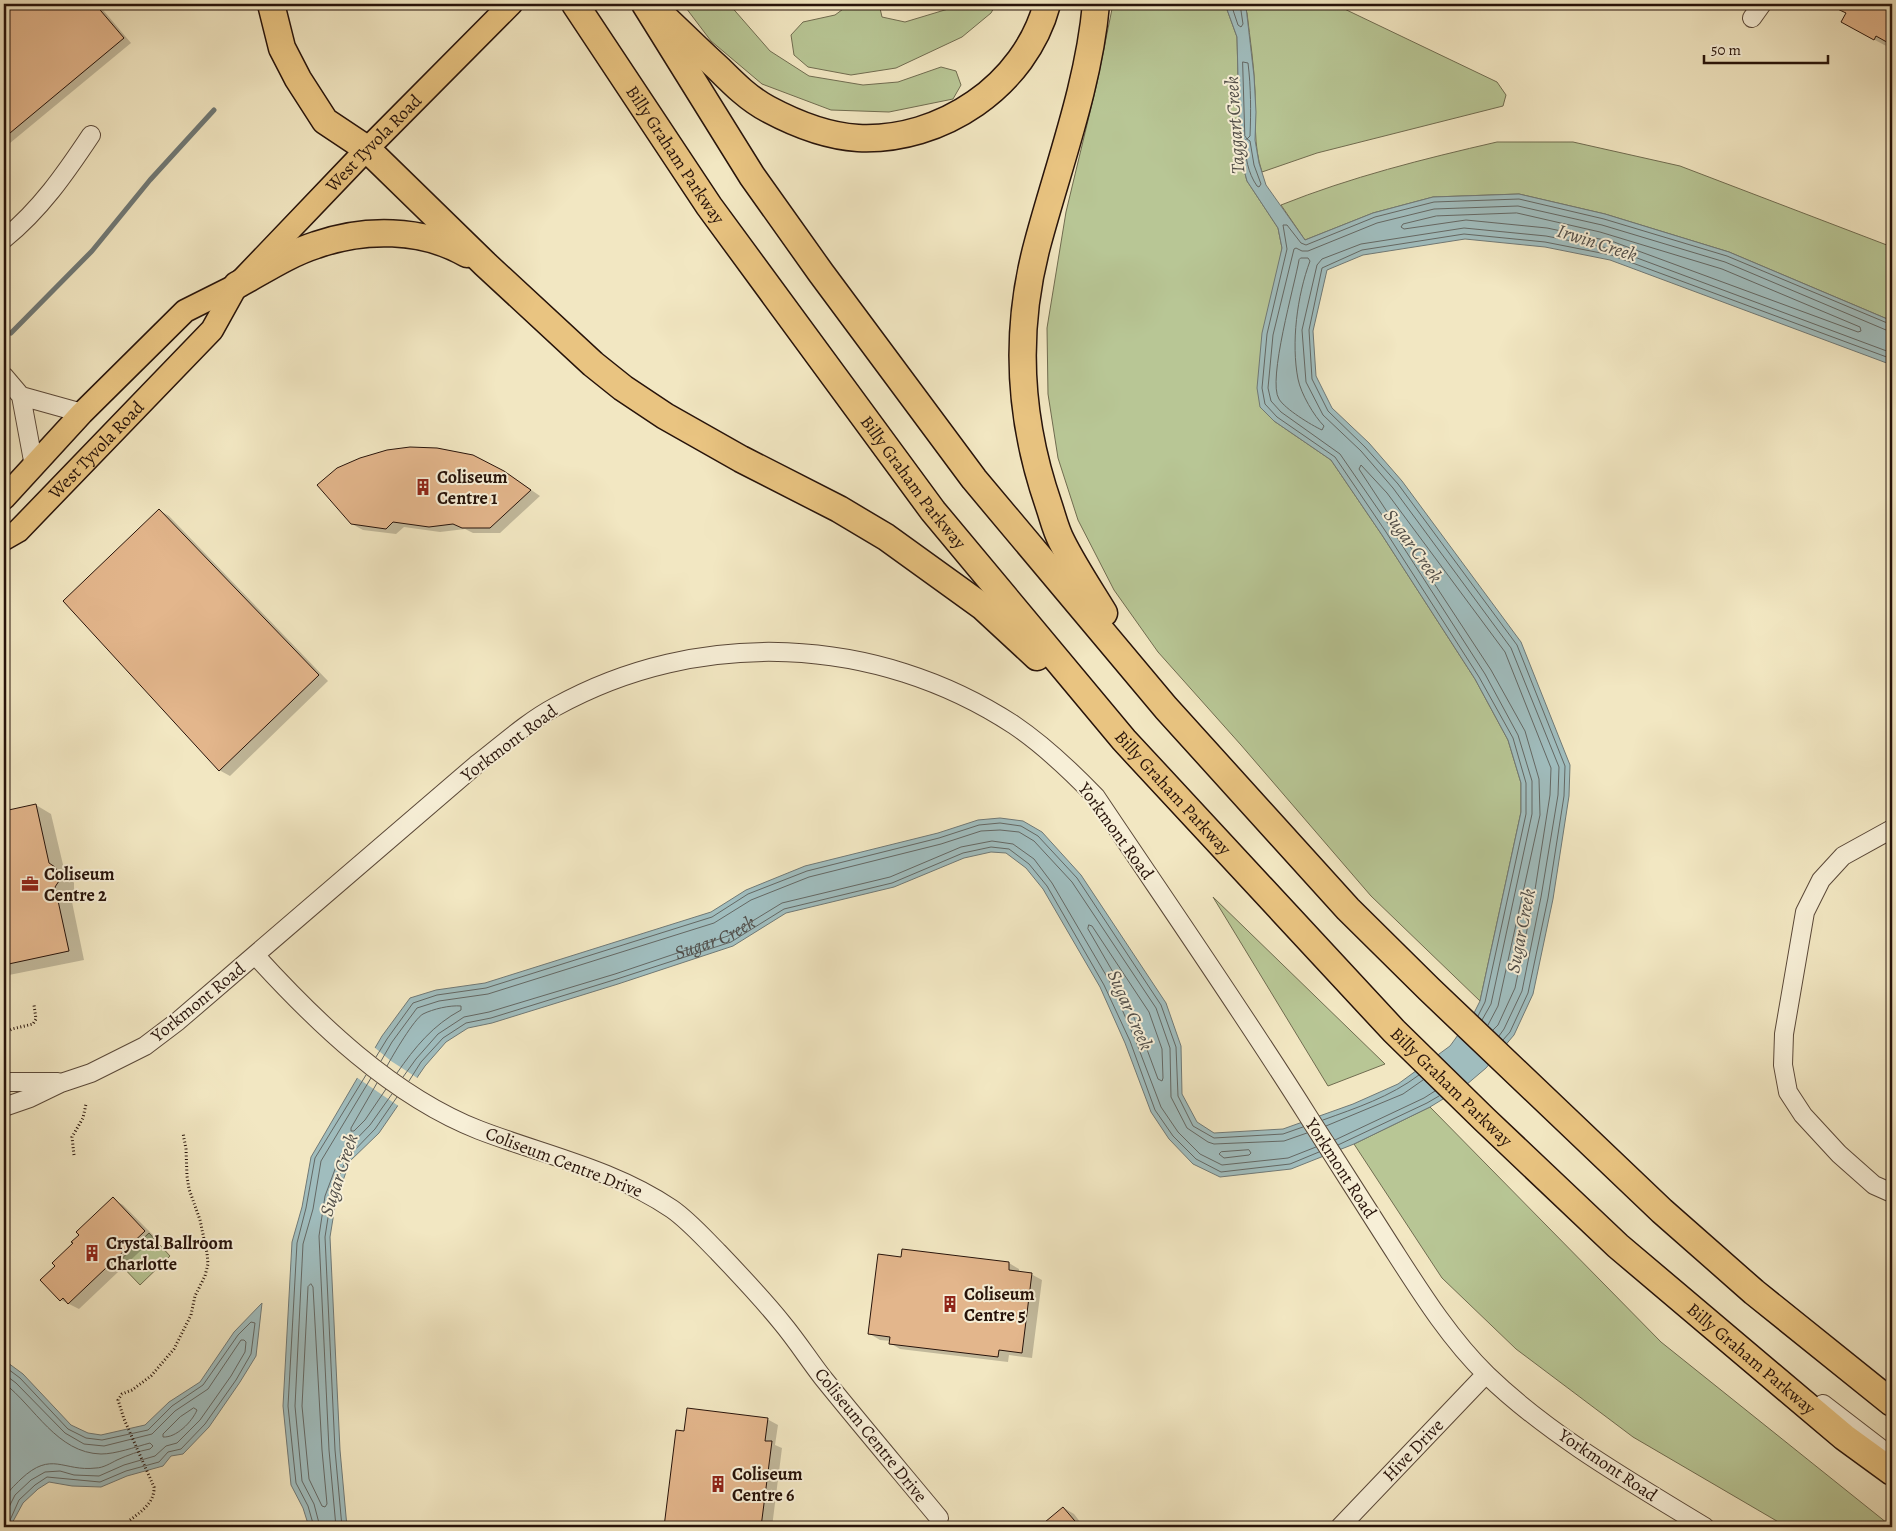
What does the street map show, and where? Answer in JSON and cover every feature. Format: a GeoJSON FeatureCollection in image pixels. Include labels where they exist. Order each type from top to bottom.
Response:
{"type":"FeatureCollection","features":[{"type":"Feature","properties":{"kind":"highway"},"geometry":{"type":"LineString","coordinates":[[271,4],[282,48],[298,79],[325,121],[367,149],[548,323],[623,388],[673,421],[741,459],[839,509],[886,537],[983,607],[1124,740]]}},
{"type":"Feature","properties":{"kind":"highway","name":"Billy Graham Parkway"},"geometry":{"type":"LineString","coordinates":[[575,4],[709,206],[927,504],[1124,740],[1394,1031],[1484,1119],[1618,1246],[1844,1438],[1892,1472]]}},
{"type":"Feature","properties":{"kind":"highway"},"geometry":{"type":"LineString","coordinates":[[645,4],[752,176],[974,480],[1166,708],[1348,908],[1429,990],[1662,1211],[1754,1292],[1892,1403]]}},
{"type":"Feature","properties":{"kind":"highway"},"geometry":{"type":"LineString","coordinates":[[650,4],[745,94],[768,109],[814,130],[857,138],[901,135],[930,127],[965,110],[990,93],[1020,60],[1035,34],[1047,4]]}},
{"type":"Feature","properties":{"kind":"highway"},"geometry":{"type":"LineString","coordinates":[[1096,4],[1094,29],[1084,76],[1037,245],[1027,292],[1022,336],[1024,404],[1032,449],[1044,492],[1061,540],[1086,584],[1166,708]]}},
{"type":"Feature","properties":{"kind":"highway"},"geometry":{"type":"LineString","coordinates":[[237,285],[314,246],[356,235],[404,234],[432,240],[460,249],[485,264]]}},
{"type":"Feature","properties":{"kind":"main road","name":"West Tyvola Road"},"geometry":{"type":"LineString","coordinates":[[4,539],[18,531],[212,330],[237,285],[367,149],[510,5]]}},
{"type":"Feature","properties":{"kind":"main road","name":"West Tyvola Road"},"geometry":{"type":"LineString","coordinates":[[4,498],[82,413],[185,311],[237,285]]}},
{"type":"Feature","properties":{"kind":"street"},"geometry":{"type":"LineString","coordinates":[[4,239],[41,205],[64,176],[91,135]]}},
{"type":"Feature","properties":{"kind":"street"},"geometry":{"type":"LineString","coordinates":[[4,376],[21,396],[34,466]]}},
{"type":"Feature","properties":{"kind":"street"},"geometry":{"type":"LineString","coordinates":[[21,396],[82,413]]}},
{"type":"Feature","properties":{"kind":"street","name":"Yorkmont Road"},"geometry":{"type":"LineString","coordinates":[[4,1106],[30,1098],[61,1082],[91,1073],[145,1046],[178,1021],[476,765],[553,708],[619,678],[671,663],[736,652],[797,652],[850,658],[912,675],[972,701],[1014,725],[1063,762],[1096,797],[1446,1327],[1486,1374],[1507,1393],[1560,1434],[1620,1476],[1705,1527]]}},
{"type":"Feature","properties":{"kind":"street"},"geometry":{"type":"LineString","coordinates":[[1892,828],[1844,856],[1821,880],[1805,912],[1784,1034],[1783,1065],[1788,1092],[1802,1116],[1839,1154],[1874,1185],[1892,1193]]}},
{"type":"Feature","properties":{"kind":"street","name":"Coliseum Centre Drive"},"geometry":{"type":"LineString","coordinates":[[255,955],[292,995],[335,1036],[391,1080],[442,1113],[477,1129],[616,1178],[642,1190],[686,1220],[742,1277],[782,1323],[824,1378],[939,1518]]}},
{"type":"Feature","properties":{"kind":"street","name":"Yorkmont Road"},"geometry":{"type":"LineString","coordinates":[[4,1082],[61,1082]]}},
{"type":"Feature","properties":{"kind":"street"},"geometry":{"type":"LineString","coordinates":[[1736,1346],[1785,1374],[1892,1457]]}},
{"type":"Feature","properties":{"kind":"street","name":"Hive Drive"},"geometry":{"type":"LineString","coordinates":[[1340,1527],[1486,1374]]}},
{"type":"Feature","properties":{"kind":"path"},"geometry":{"type":"LineString","coordinates":[[4,1033],[12,1028],[33,1024],[36,1019],[34,1005]]}},
{"type":"Feature","properties":{"kind":"path"},"geometry":{"type":"LineString","coordinates":[[74,1155],[72,1137],[82,1118],[86,1104]]}},
{"type":"Feature","properties":{"kind":"path"},"geometry":{"type":"LineString","coordinates":[[130,1520],[141,1512],[150,1501],[154,1487],[118,1405],[119,1397],[151,1376],[174,1349],[191,1315],[195,1296],[206,1270],[207,1253],[200,1220],[189,1189],[183,1133]]}},
{"type":"Feature","properties":{"kind":"green space"},"geometry":{"type":"Polygon","coordinates":[[[683,4],[729,4],[770,51],[809,76],[863,85],[898,82],[941,67],[956,71],[961,85],[953,99],[889,112],[831,110],[762,84],[711,41],[683,4]]]}},
{"type":"Feature","properties":{"kind":"green space"},"geometry":{"type":"Polygon","coordinates":[[[850,4],[879,4],[882,17],[905,22],[958,6],[959,4],[996,4],[991,13],[962,37],[896,68],[851,75],[808,67],[794,55],[791,35],[803,22],[835,15],[850,4]]]}},
{"type":"Feature","properties":{"kind":"green space"},"geometry":{"type":"Polygon","coordinates":[[[1113,4],[1225,4],[1237,37],[1240,155],[1247,181],[1278,228],[1282,248],[1274,421],[1331,460],[1475,679],[1508,740],[1521,783],[1521,812],[1480,1001],[1371,896],[1158,652],[1114,590],[1078,520],[1058,458],[1048,394],[1047,328],[1066,212],[1097,83],[1113,4]]]}},
{"type":"Feature","properties":{"kind":"green space"},"geometry":{"type":"Polygon","coordinates":[[[1243,4],[1334,4],[1497,82],[1506,95],[1503,106],[1317,153],[1262,172],[1256,142],[1252,52],[1247,13],[1243,4]]]}},
{"type":"Feature","properties":{"kind":"green space"},"geometry":{"type":"Polygon","coordinates":[[[1497,142],[1573,142],[1680,166],[1892,247],[1892,321],[1729,252],[1605,214],[1519,194],[1433,197],[1373,213],[1305,240],[1281,205],[1388,169],[1497,142]]]}},
{"type":"Feature","properties":{"kind":"green space"},"geometry":{"type":"Polygon","coordinates":[[[1213,897],[1385,1064],[1328,1086],[1213,897]]]}},
{"type":"Feature","properties":{"kind":"green space"},"geometry":{"type":"Polygon","coordinates":[[[1430,1107],[1661,1342],[1892,1527],[1787,1527],[1633,1437],[1516,1349],[1442,1278],[1354,1144],[1430,1107]]]}},
{"type":"Feature","properties":{"kind":"green space"},"geometry":{"type":"Polygon","coordinates":[[[149,1233],[170,1256],[140,1285],[118,1262],[149,1233]]]}},
{"type":"Feature","properties":{"kind":"water"},"geometry":{"type":"Polygon","coordinates":[[[1225,4],[1243,4],[1246,7],[1254,76],[1255,140],[1259,163],[1266,185],[1305,240],[1373,213],[1433,197],[1519,194],[1605,214],[1729,252],[1892,321],[1892,365],[1610,260],[1545,247],[1465,239],[1363,255],[1327,270],[1313,331],[1316,376],[1332,408],[1369,443],[1402,481],[1521,642],[1570,765],[1569,796],[1553,899],[1533,994],[1514,1035],[1486,1068],[1466,1085],[1430,1107],[1354,1144],[1291,1169],[1220,1177],[1193,1164],[1169,1139],[1151,1112],[1125,1043],[1100,987],[1043,889],[1026,868],[1006,853],[991,852],[964,858],[894,887],[786,913],[733,946],[492,1023],[468,1028],[446,1042],[425,1066],[379,1133],[350,1161],[336,1200],[330,1237],[340,1450],[347,1527],[309,1527],[303,1508],[291,1485],[283,1406],[292,1242],[302,1207],[311,1157],[382,1036],[410,998],[436,990],[485,983],[711,912],[746,890],[805,866],[938,833],[978,820],[1000,818],[1023,821],[1042,832],[1081,875],[1166,1003],[1181,1046],[1182,1094],[1197,1122],[1214,1133],[1283,1129],[1353,1104],[1398,1084],[1450,1046],[1474,1013],[1480,1001],[1521,812],[1521,783],[1508,740],[1475,679],[1331,460],[1274,421],[1260,407],[1257,388],[1262,333],[1282,248],[1278,228],[1247,181],[1240,155],[1237,37],[1225,4]]]}},
{"type":"Feature","properties":{"kind":"water"},"geometry":{"type":"Polygon","coordinates":[[[262,1303],[256,1356],[209,1427],[183,1454],[171,1456],[163,1466],[127,1476],[101,1487],[72,1486],[49,1482],[23,1503],[10,1527],[4,1527],[4,1360],[23,1374],[71,1425],[88,1433],[101,1435],[145,1425],[169,1402],[200,1382],[234,1332],[262,1303]]]}},
{"type":"Feature","properties":{"kind":"pier"},"geometry":{"type":"Polygon","coordinates":[[[374,1047],[391,1061],[419,1079],[400,1107],[356,1077],[374,1047]]]}},
{"type":"Feature","properties":{"kind":"building"},"geometry":{"type":"Polygon","coordinates":[[[4,4],[95,4],[124,38],[4,138],[4,4]]]}},
{"type":"Feature","properties":{"kind":"building"},"geometry":{"type":"Polygon","coordinates":[[[1827,4],[1892,4],[1892,45],[1876,36],[1874,40],[1841,22],[1846,13],[1827,4]]]}},
{"type":"Feature","properties":{"kind":"building","name":"Coliseum Centre 1"},"geometry":{"type":"Polygon","coordinates":[[[410,447],[437,448],[473,455],[504,471],[531,490],[490,528],[462,528],[453,524],[429,527],[393,522],[386,529],[351,524],[317,485],[337,468],[360,458],[387,450],[410,447]]]}},
{"type":"Feature","properties":{"kind":"building"},"geometry":{"type":"Polygon","coordinates":[[[159,509],[319,675],[219,771],[63,601],[159,509]]]}},
{"type":"Feature","properties":{"kind":"building","name":"Coliseum Centre 2"},"geometry":{"type":"Polygon","coordinates":[[[36,804],[49,863],[59,873],[59,881],[55,887],[69,951],[4,965],[4,811],[36,804]]]}},
{"type":"Feature","properties":{"kind":"building","name":"Crystal Ballroom Charlotte"},"geometry":{"type":"Polygon","coordinates":[[[113,1197],[145,1231],[68,1304],[63,1298],[60,1301],[40,1280],[55,1266],[52,1263],[79,1235],[76,1232],[113,1197]]]}},
{"type":"Feature","properties":{"kind":"building","name":"Coliseum Centre 5"},"geometry":{"type":"Polygon","coordinates":[[[902,1249],[1009,1262],[1009,1270],[1032,1273],[1022,1353],[999,1350],[998,1357],[889,1344],[890,1337],[868,1334],[878,1254],[901,1257],[902,1249]]]}},
{"type":"Feature","properties":{"kind":"building","name":"Coliseum Centre 6"},"geometry":{"type":"Polygon","coordinates":[[[687,1408],[768,1418],[765,1441],[772,1441],[761,1527],[664,1527],[676,1430],[684,1431],[687,1408]]]}},
{"type":"Feature","properties":{"kind":"building"},"geometry":{"type":"Polygon","coordinates":[[[1063,1507],[1080,1527],[1039,1527],[1063,1507]]]}},
{"type":"Feature","properties":{"kind":"waterway"},"geometry":{"type":"LineString","coordinates":[[11,333],[92,251],[150,180],[214,110]]}},
{"type":"Feature","properties":{"kind":"place","name":"Coliseum Centre 1"},"geometry":{"type":"Point","coordinates":[423,487]}},
{"type":"Feature","properties":{"kind":"place","name":"Coliseum Centre 2"},"geometry":{"type":"Point","coordinates":[30,884]}},
{"type":"Feature","properties":{"kind":"place","name":"Crystal Ballroom Charlotte"},"geometry":{"type":"Point","coordinates":[92,1253]}},
{"type":"Feature","properties":{"kind":"place","name":"Coliseum Centre 5"},"geometry":{"type":"Point","coordinates":[950,1304]}},
{"type":"Feature","properties":{"kind":"place","name":"Coliseum Centre 6"},"geometry":{"type":"Point","coordinates":[718,1484]}},
{"type":"Feature","properties":{"kind":"water label","name":"Taggart Creek"},"geometry":{"type":"Point","coordinates":[1235,125]}},
{"type":"Feature","properties":{"kind":"water label","name":"Irwin Creek"},"geometry":{"type":"Point","coordinates":[1597,243]}},
{"type":"Feature","properties":{"kind":"water label","name":"Sugar Creek"},"geometry":{"type":"Point","coordinates":[1413,546]}},
{"type":"Feature","properties":{"kind":"water label","name":"Sugar Creek"},"geometry":{"type":"Point","coordinates":[1521,931]}},
{"type":"Feature","properties":{"kind":"water label","name":"Sugar Creek"},"geometry":{"type":"Point","coordinates":[713,933]}},
{"type":"Feature","properties":{"kind":"water label","name":"Sugar Creek"},"geometry":{"type":"Point","coordinates":[1130,1010]}},
{"type":"Feature","properties":{"kind":"water label","name":"Sugar Creek"},"geometry":{"type":"Point","coordinates":[339,1175]}}]}
